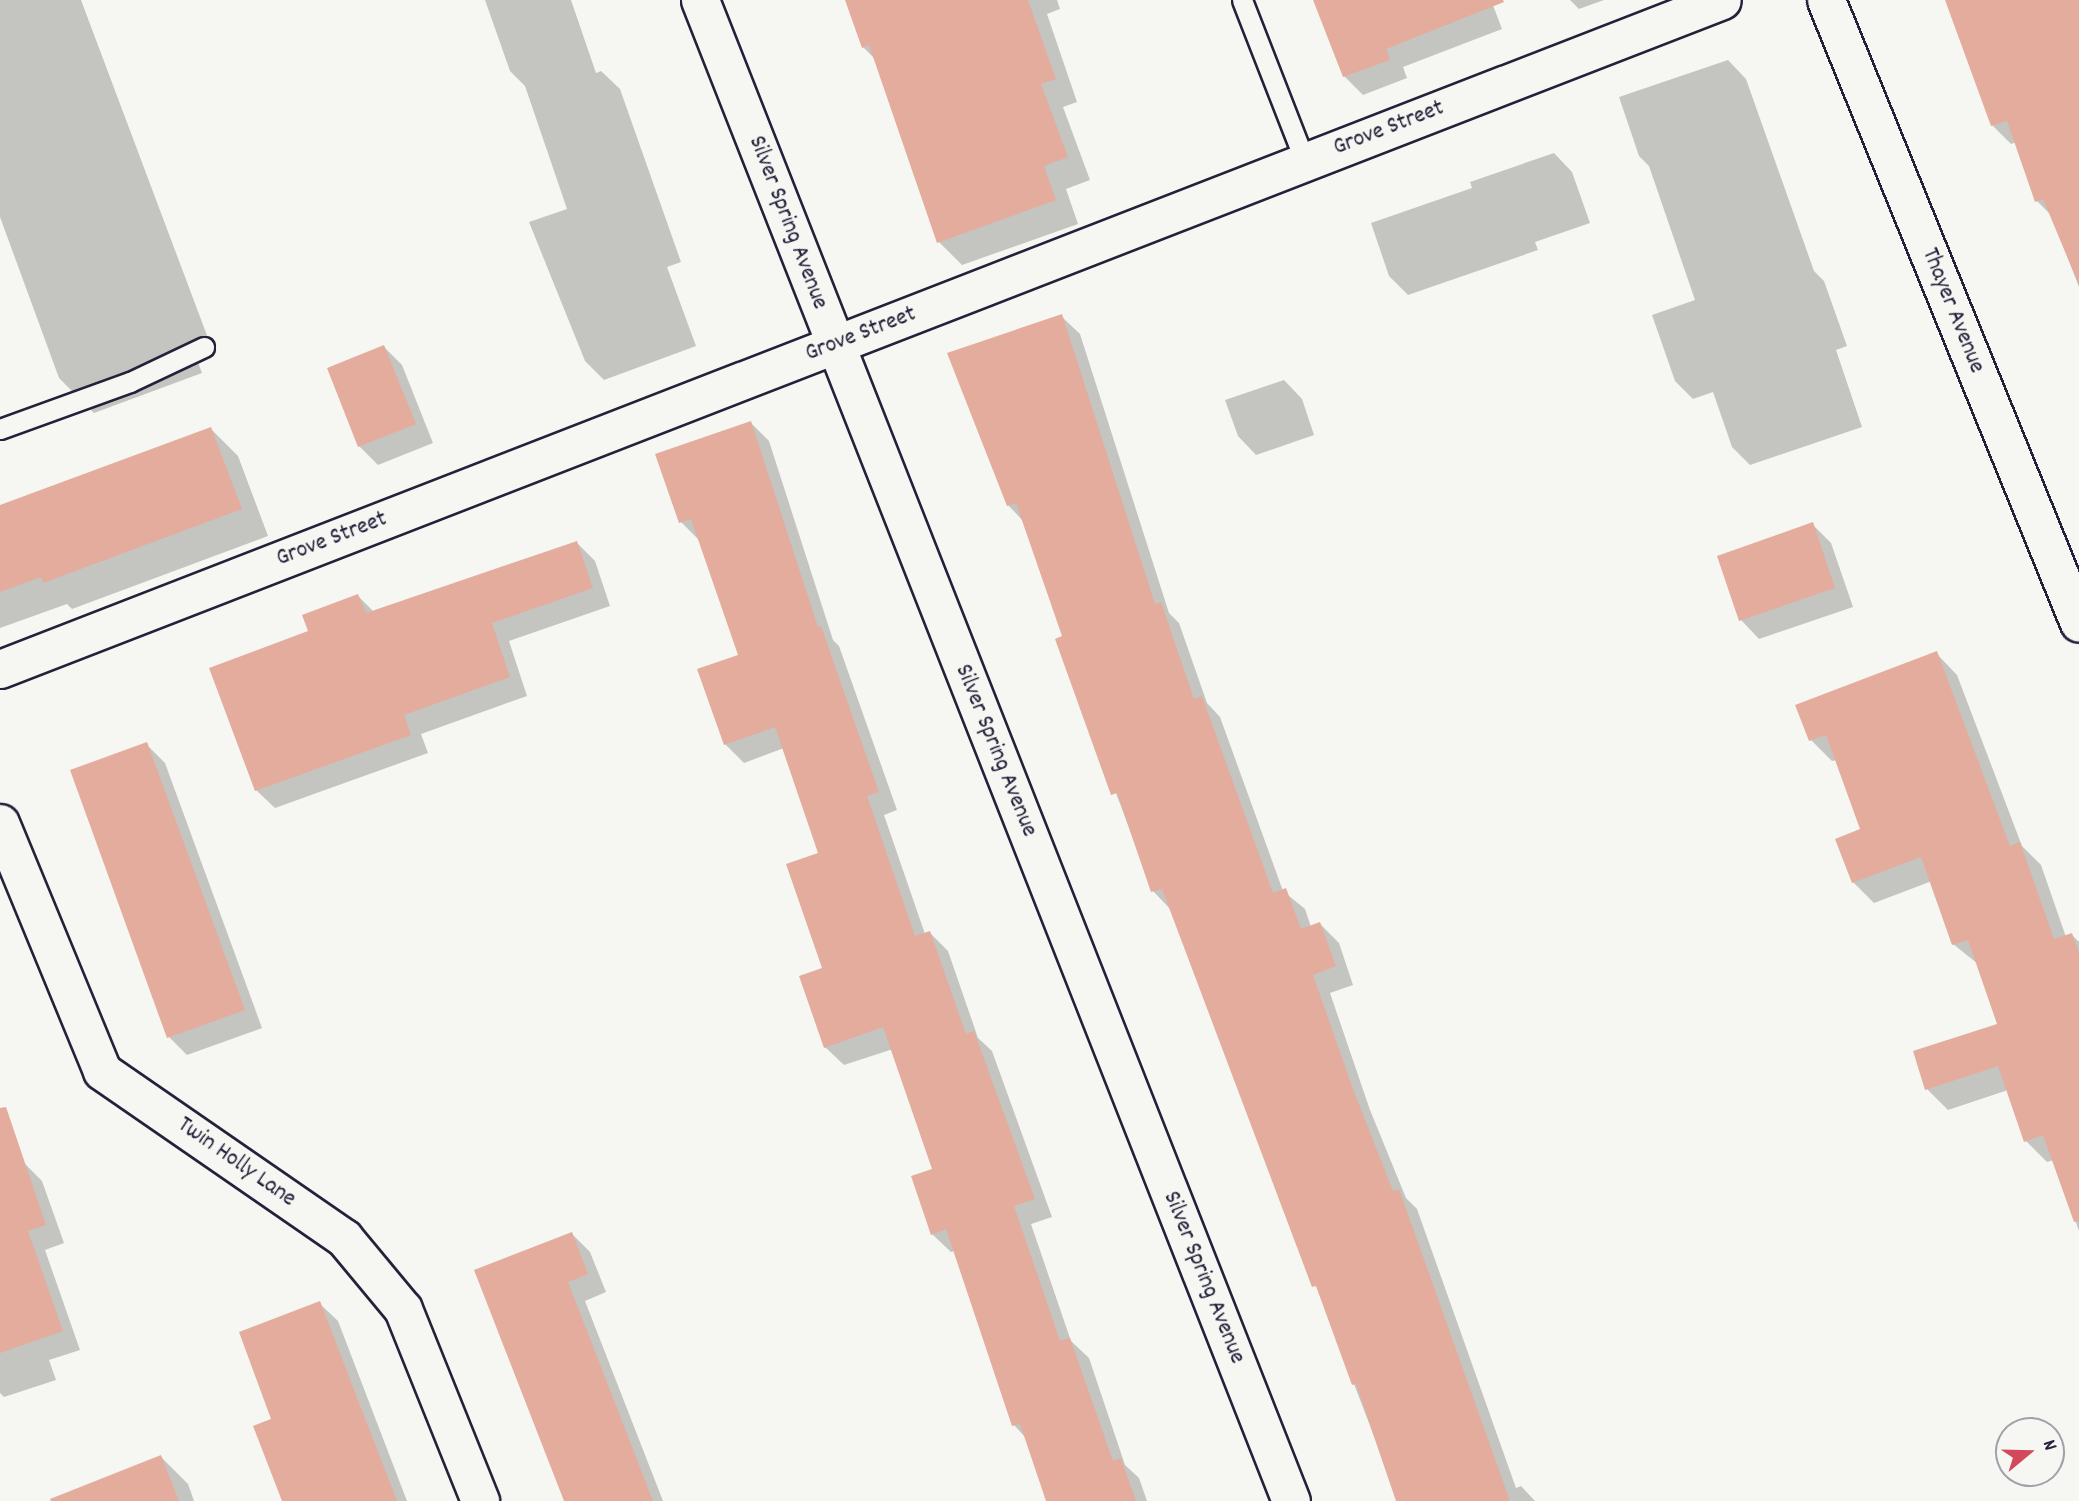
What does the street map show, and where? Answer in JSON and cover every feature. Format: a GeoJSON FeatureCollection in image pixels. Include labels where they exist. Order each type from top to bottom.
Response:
{"type":"FeatureCollection","features":[{"type":"Feature","properties":{"kind":"street","name":"Silver Spring Avenue"},"geometry":{"type":"LineString","coordinates":[[700,0],[1291,1501]]}},
{"type":"Feature","properties":{"kind":"street","name":"Grove Street"},"geometry":{"type":"LineString","coordinates":[[0,669],[1722,0]]}},
{"type":"Feature","properties":{"kind":"street","name":"Thayer Avenue"},"geometry":{"type":"LineString","coordinates":[[1826,0],[2079,623]]}},
{"type":"Feature","properties":{"kind":"street","name":"Twin Holly Lane"},"geometry":{"type":"LineString","coordinates":[[0,823],[102,1071],[344,1238],[403,1309],[480,1501]]}},
{"type":"Feature","properties":{"kind":"lane"},"geometry":{"type":"LineString","coordinates":[[1242,0],[1305,162]]}},
{"type":"Feature","properties":{"kind":"lane"},"geometry":{"type":"LineString","coordinates":[[0,429],[130,382],[204,347]]}},
{"type":"Feature","properties":{"kind":"building"},"geometry":{"type":"Polygon","coordinates":[[[845,0],[1028,0],[1056,79],[1041,84],[1068,157],[1044,166],[1056,200],[937,243],[869,45],[862,48],[845,0]]]}},
{"type":"Feature","properties":{"kind":"building"},"geometry":{"type":"Polygon","coordinates":[[[1313,0],[1504,2],[1386,49],[1390,60],[1343,77],[1313,0]]]}},
{"type":"Feature","properties":{"kind":"building"},"geometry":{"type":"Polygon","coordinates":[[[1945,0],[2079,0],[2079,285],[2043,199],[2035,202],[2007,121],[1991,126],[1945,0]]]}},
{"type":"Feature","properties":{"kind":"building"},"geometry":{"type":"Polygon","coordinates":[[[1062,314],[1155,604],[1161,602],[1194,699],[1202,696],[1273,893],[1286,888],[1301,929],[1320,922],[1336,966],[1313,975],[1393,1191],[1399,1189],[1510,1501],[1396,1501],[1356,1384],[1352,1385],[1316,1286],[1312,1287],[1162,889],[1151,892],[1117,793],[1111,795],[1055,639],[1062,636],[1016,503],[1007,506],[947,353],[1062,314]]]}},
{"type":"Feature","properties":{"kind":"building"},"geometry":{"type":"Polygon","coordinates":[[[384,345],[416,424],[358,447],[327,368],[384,345]]]}},
{"type":"Feature","properties":{"kind":"building"},"geometry":{"type":"Polygon","coordinates":[[[751,421],[818,627],[821,626],[879,792],[867,796],[915,936],[930,931],[966,1034],[974,1031],[1035,1199],[1014,1206],[1060,1341],[1070,1338],[1113,1461],[1121,1458],[1136,1501],[1046,1501],[1020,1424],[1012,1426],[946,1229],[931,1235],[911,1176],[932,1169],[883,1027],[824,1048],[799,976],[822,968],[786,864],[818,853],[775,727],[724,745],[697,669],[738,655],[691,519],[679,523],[655,454],[751,421]]]}},
{"type":"Feature","properties":{"kind":"building"},"geometry":{"type":"Polygon","coordinates":[[[211,427],[242,509],[43,583],[41,577],[0,592],[0,505],[211,427]]]}},
{"type":"Feature","properties":{"kind":"building"},"geometry":{"type":"Polygon","coordinates":[[[1813,522],[1835,588],[1739,621],[1717,556],[1813,522]]]}},
{"type":"Feature","properties":{"kind":"building"},"geometry":{"type":"Polygon","coordinates":[[[577,541],[593,588],[492,623],[510,677],[404,715],[411,735],[255,791],[209,668],[308,631],[302,615],[358,594],[366,613],[577,541]]]}},
{"type":"Feature","properties":{"kind":"building"},"geometry":{"type":"Polygon","coordinates":[[[1937,651],[2010,846],[2020,842],[2054,939],[2072,933],[2079,953],[2079,1221],[2074,1222],[2043,1135],[2024,1142],[1998,1066],[1925,1090],[1913,1051],[1997,1024],[1968,940],[1952,945],[1921,857],[1852,883],[1835,839],[1860,829],[1826,735],[1809,741],[1795,705],[1937,651]]]}},
{"type":"Feature","properties":{"kind":"building"},"geometry":{"type":"Polygon","coordinates":[[[147,742],[245,1010],[167,1038],[70,770],[147,742]]]}},
{"type":"Feature","properties":{"kind":"building"},"geometry":{"type":"Polygon","coordinates":[[[6,1107],[46,1225],[28,1231],[63,1331],[0,1353],[0,1108],[6,1107]]]}},
{"type":"Feature","properties":{"kind":"building"},"geometry":{"type":"Polygon","coordinates":[[[572,1232],[588,1274],[568,1282],[653,1501],[564,1501],[474,1270],[572,1232]]]}},
{"type":"Feature","properties":{"kind":"building"},"geometry":{"type":"Polygon","coordinates":[[[320,1301],[397,1501],[282,1501],[253,1426],[271,1419],[239,1332],[320,1301]]]}},
{"type":"Feature","properties":{"kind":"building"},"geometry":{"type":"Polygon","coordinates":[[[161,1455],[179,1501],[50,1499],[161,1455]]]}}]}
